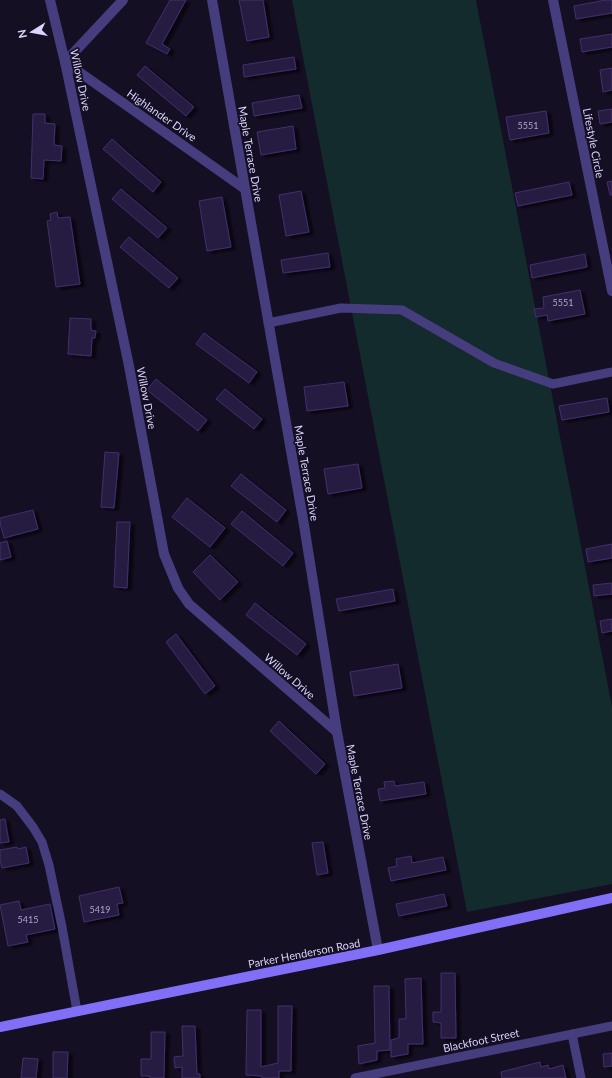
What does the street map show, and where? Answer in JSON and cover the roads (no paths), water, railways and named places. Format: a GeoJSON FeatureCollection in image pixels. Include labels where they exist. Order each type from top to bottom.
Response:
{"type":"FeatureCollection","features":[{"type":"Feature","properties":{"kind":"street","name":"Willow Drive"},"geometry":{"type":"LineString","coordinates":[[50,0],[65,62],[129,366],[164,554],[178,588],[189,604],[337,732]]}},
{"type":"Feature","properties":{"kind":"street"},"geometry":{"type":"LineString","coordinates":[[65,62],[123,0]]}},
{"type":"Feature","properties":{"kind":"street","name":"Maple Terrace Drive"},"geometry":{"type":"LineString","coordinates":[[212,0],[302,517],[337,732],[378,950]]}},
{"type":"Feature","properties":{"kind":"street","name":"Lifestyle Circle"},"geometry":{"type":"LineString","coordinates":[[553,0],[612,291]]}},
{"type":"Feature","properties":{"kind":"street","name":"Highlander Drive"},"geometry":{"type":"LineString","coordinates":[[65,62],[245,189]]}},
{"type":"Feature","properties":{"kind":"street","name":"Parker Henderson Road"},"geometry":{"type":"LineString","coordinates":[[0,1027],[378,950],[612,898]]}},
{"type":"Feature","properties":{"kind":"lane"},"geometry":{"type":"LineString","coordinates":[[268,323],[342,308],[402,310],[494,363],[553,384],[612,372]]}},
{"type":"Feature","properties":{"kind":"lane"},"geometry":{"type":"LineString","coordinates":[[0,794],[17,806],[42,842],[49,865],[61,919],[77,1011]]}},
{"type":"Feature","properties":{"kind":"lane","name":"Blackfoot Street"},"geometry":{"type":"LineString","coordinates":[[355,1078],[382,1075],[612,1026]]}},
{"type":"Feature","properties":{"kind":"lane"},"geometry":{"type":"LineString","coordinates":[[572,1034],[581,1078]]}}]}
